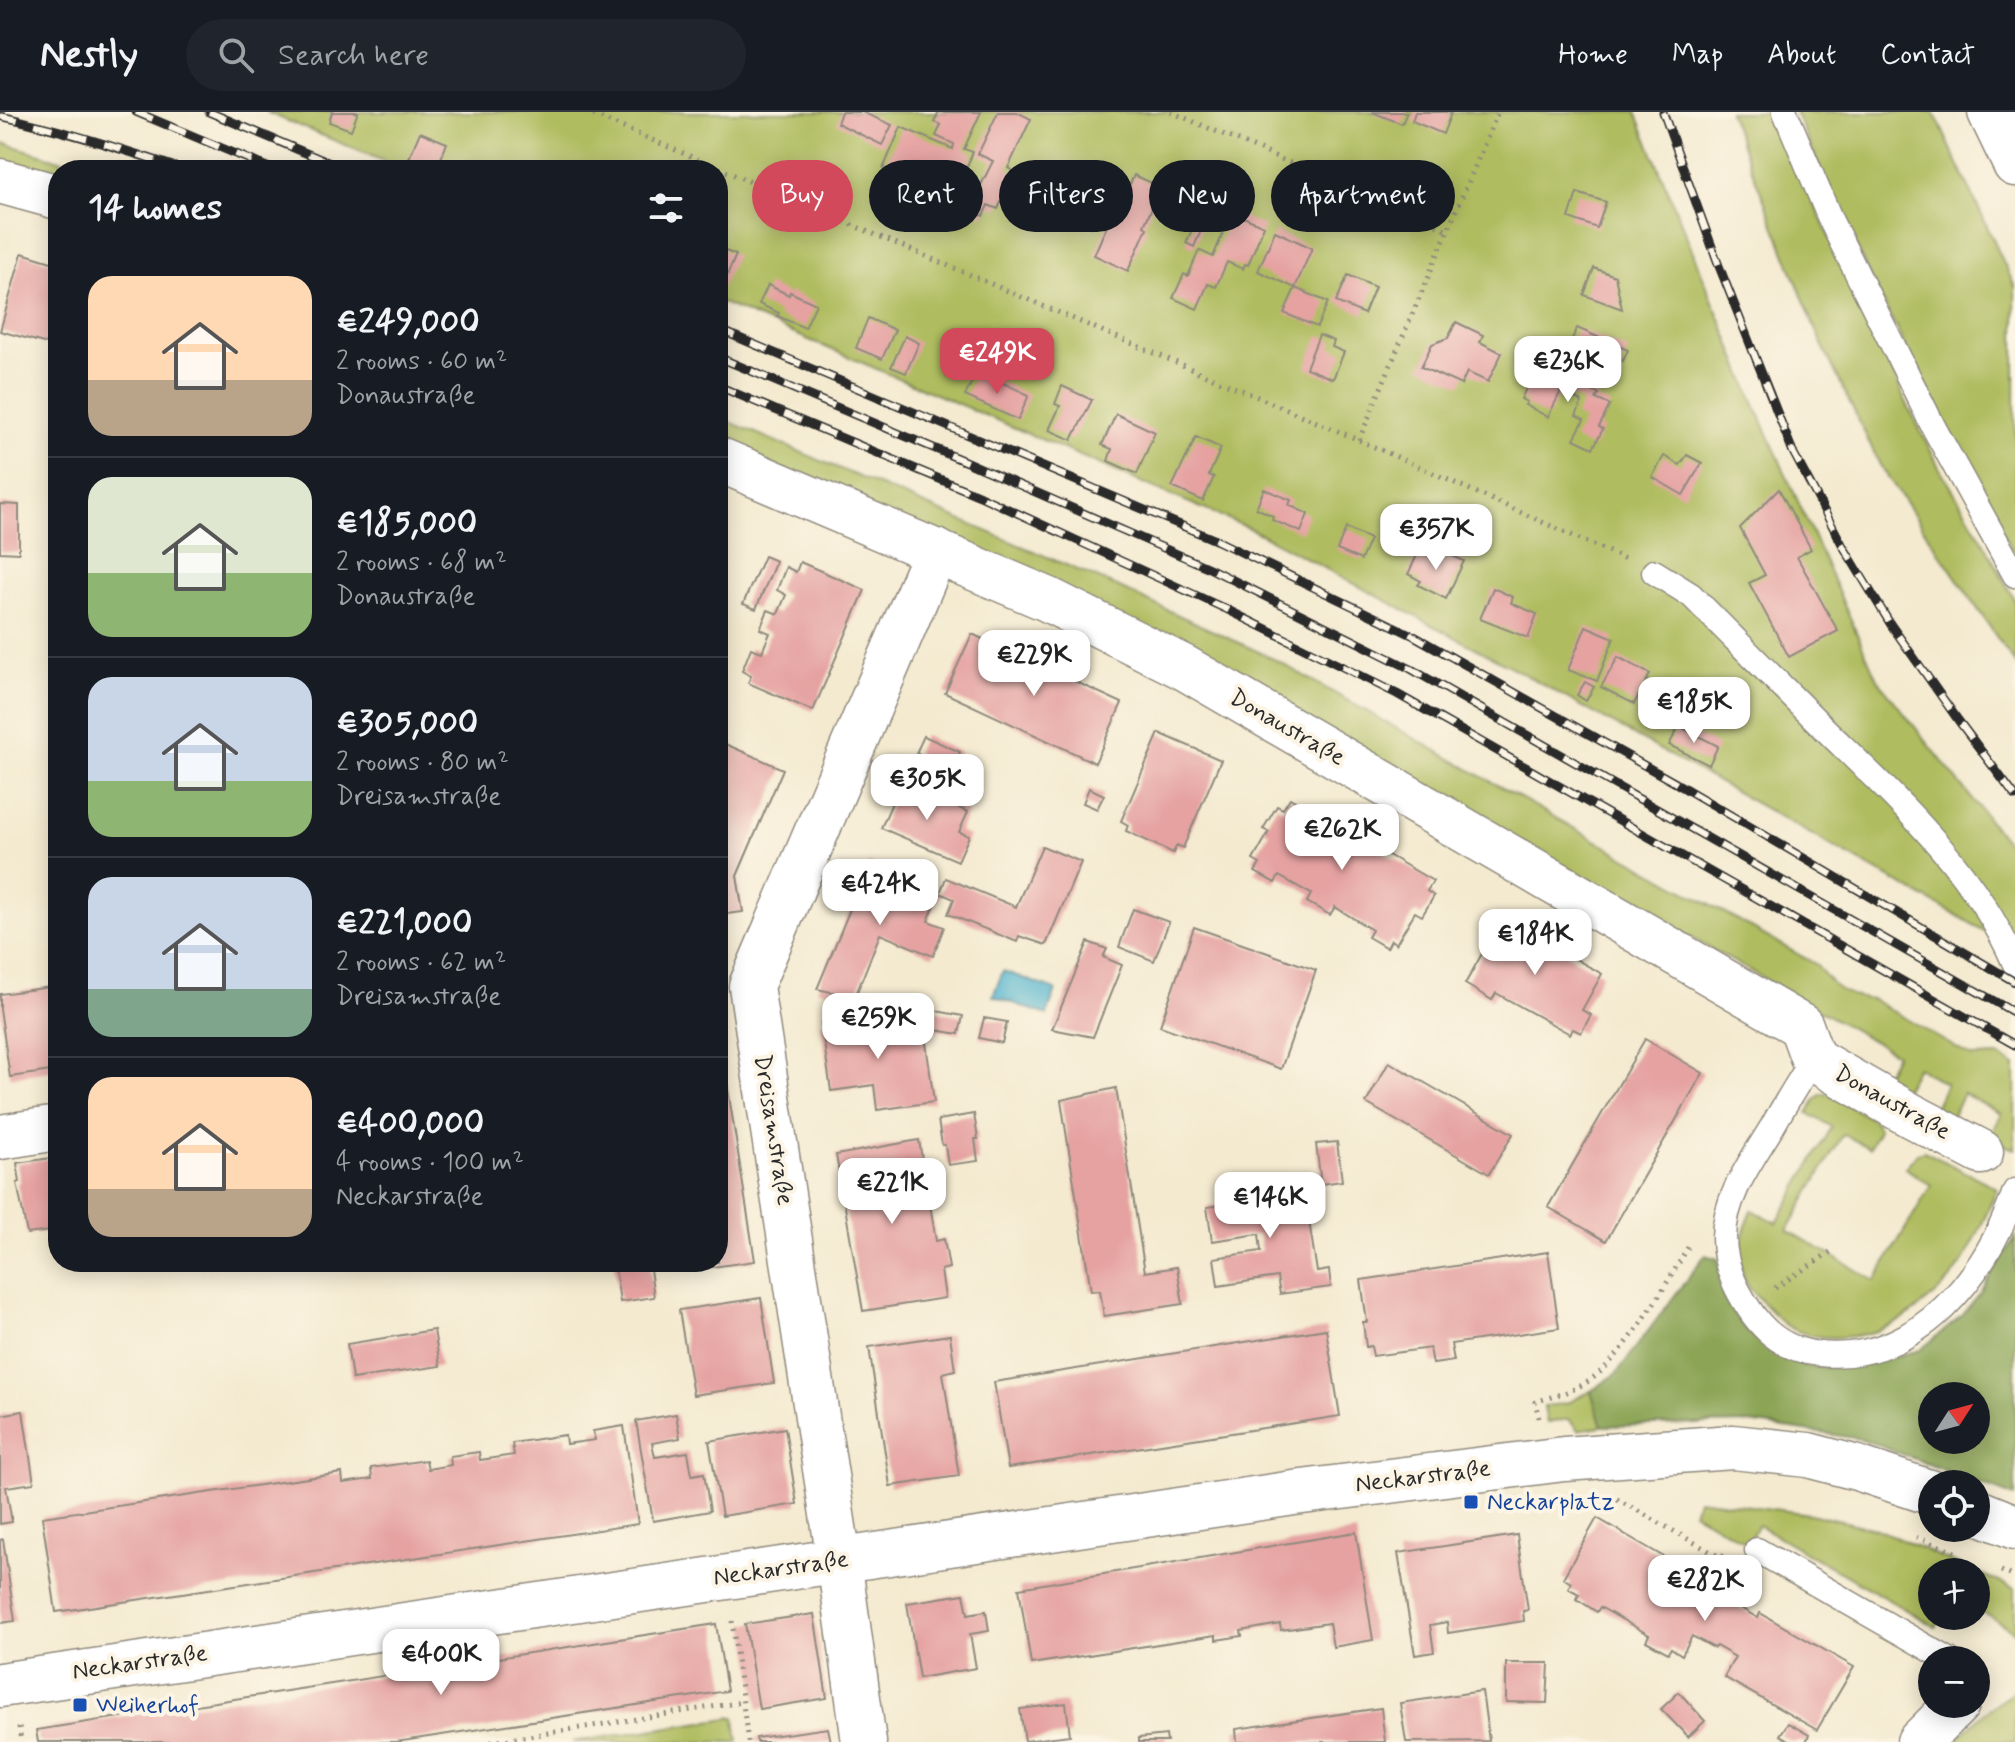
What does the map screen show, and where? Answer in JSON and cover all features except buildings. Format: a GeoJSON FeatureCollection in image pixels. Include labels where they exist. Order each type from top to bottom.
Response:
{"type":"FeatureCollection","features":[{"type":"Feature","properties":{"kind":"main road"},"geometry":{"type":"LineString","coordinates":[[1990,112],[2015,164]]}},
{"type":"Feature","properties":{"kind":"main road"},"geometry":{"type":"LineString","coordinates":[[0,181],[48,194]]}},
{"type":"Feature","properties":{"kind":"main road","name":"Donaustraße"},"geometry":{"type":"LineString","coordinates":[[728,463],[1047,599],[1185,668],[1801,1026],[1813,1059],[1981,1152]]}},
{"type":"Feature","properties":{"kind":"main road","name":"Dreisamstraße"},"geometry":{"type":"LineString","coordinates":[[864,1742],[839,1560],[737,1026],[751,986],[936,551]]}},
{"type":"Feature","properties":{"kind":"main road"},"geometry":{"type":"LineString","coordinates":[[0,1137],[48,1130]]}},
{"type":"Feature","properties":{"kind":"main road","name":"Neckarstraße"},"geometry":{"type":"LineString","coordinates":[[0,1685],[1294,1493],[1564,1459],[1733,1447],[1808,1455],[1918,1488]]}},
{"type":"Feature","properties":{"kind":"main road"},"geometry":{"type":"LineString","coordinates":[[1990,1517],[2015,1527]]}},
{"type":"Feature","properties":{"kind":"main road"},"geometry":{"type":"LineString","coordinates":[[1919,1742],[1943,1718]]}},
{"type":"Feature","properties":{"kind":"lane"},"geometry":{"type":"LineString","coordinates":[[1785,112],[1831,221],[1934,428],[2015,575]]}},
{"type":"Feature","properties":{"kind":"lane"},"geometry":{"type":"LineString","coordinates":[[1654,572],[1691,595],[1894,796],[1956,865],[2002,935],[2015,964]]}},
{"type":"Feature","properties":{"kind":"lane"},"geometry":{"type":"LineString","coordinates":[[1813,1059],[1738,1183],[1724,1237],[1735,1286],[1764,1330],[1784,1345],[1808,1353],[1835,1355],[1866,1351],[1911,1334],[1943,1309],[1974,1274],[2001,1226],[2015,1191]]}},
{"type":"Feature","properties":{"kind":"lane"},"geometry":{"type":"LineString","coordinates":[[1757,1550],[1925,1646]]}},
{"type":"Feature","properties":{"kind":"path"},"geometry":{"type":"LineString","coordinates":[[586,112],[699,160]]}},
{"type":"Feature","properties":{"kind":"path"},"geometry":{"type":"LineString","coordinates":[[1171,112],[1283,160]]}},
{"type":"Feature","properties":{"kind":"path"},"geometry":{"type":"LineString","coordinates":[[1455,211],[1498,112]]}},
{"type":"Feature","properties":{"kind":"path"},"geometry":{"type":"LineString","coordinates":[[728,172],[1359,440],[1654,572]]}},
{"type":"Feature","properties":{"kind":"path"},"geometry":{"type":"LineString","coordinates":[[1359,440],[1446,232]]}},
{"type":"Feature","properties":{"kind":"path"},"geometry":{"type":"LineString","coordinates":[[1724,1237],[1695,1237],[1626,1344],[1603,1370],[1582,1386],[1535,1402],[1542,1430],[1564,1459],[1595,1487],[1718,1556],[1757,1550]]}},
{"type":"Feature","properties":{"kind":"path"},"geometry":{"type":"LineString","coordinates":[[1747,1306],[1835,1249]]}},
{"type":"Feature","properties":{"kind":"path"},"geometry":{"type":"LineString","coordinates":[[1909,1535],[1963,1555]]}},
{"type":"Feature","properties":{"kind":"path"},"geometry":{"type":"LineString","coordinates":[[1990,1566],[2015,1577]]}},
{"type":"Feature","properties":{"kind":"path"},"geometry":{"type":"LineString","coordinates":[[726,1577],[748,1742]]}},
{"type":"Feature","properties":{"kind":"path"},"geometry":{"type":"LineString","coordinates":[[491,1742],[743,1702]]}},
{"type":"Feature","properties":{"kind":"green space"},"geometry":{"type":"Polygon","coordinates":[[[266,112],[1636,112],[1756,407],[1877,679],[2015,853],[2015,948],[1513,668],[1253,530],[728,305],[728,160],[381,160],[266,112]]]}},
{"type":"Feature","properties":{"kind":"green space"},"geometry":{"type":"Polygon","coordinates":[[[1729,112],[1771,112],[1909,408],[2015,601],[2015,664],[1880,465],[1819,338],[1729,112]]]}},
{"type":"Feature","properties":{"kind":"green space"},"geometry":{"type":"Polygon","coordinates":[[[1795,112],[1934,112],[2015,287],[2015,556],[1869,275],[1795,112]]]}},
{"type":"Feature","properties":{"kind":"green space"},"geometry":{"type":"Polygon","coordinates":[[[0,142],[60,160],[48,160],[48,177],[0,165],[0,142]]]}},
{"type":"Feature","properties":{"kind":"green space"},"geometry":{"type":"Polygon","coordinates":[[[728,421],[1106,582],[1270,657],[1817,965],[1841,990],[1873,1000],[1972,1057],[1998,1056],[2015,1066],[2015,1149],[1988,1140],[2001,1114],[1963,1093],[1949,1122],[1932,1114],[1946,1084],[1917,1067],[1900,1097],[1880,1085],[1896,1054],[1535,849],[728,443],[728,421]]]}},
{"type":"Feature","properties":{"kind":"green space"},"geometry":{"type":"Polygon","coordinates":[[[1821,1094],[1829,1094],[1874,1121],[1879,1130],[1869,1148],[1843,1134],[1788,1230],[1875,1281],[1931,1185],[1905,1168],[1917,1153],[1924,1151],[1997,1188],[1967,1254],[1951,1278],[1917,1309],[1897,1322],[1867,1334],[1824,1337],[1786,1325],[1750,1288],[1741,1267],[1742,1238],[1752,1210],[1777,1223],[1832,1127],[1808,1113],[1821,1094]]]}},
{"type":"Feature","properties":{"kind":"green space"},"geometry":{"type":"Polygon","coordinates":[[[2015,1237],[2015,1497],[1990,1488],[1990,1470],[1944,1470],[1862,1439],[1749,1423],[1602,1426],[1591,1391],[1616,1374],[1705,1255],[1718,1259],[1723,1297],[1742,1326],[1770,1352],[1809,1367],[1856,1367],[1920,1350],[1962,1316],[1981,1293],[2015,1237]]]}},
{"type":"Feature","properties":{"kind":"green space"},"geometry":{"type":"Polygon","coordinates":[[[1591,1391],[1602,1426],[1578,1430],[1569,1419],[1547,1423],[1544,1407],[1569,1402],[1591,1391]]]}},
{"type":"Feature","properties":{"kind":"green space"},"geometry":{"type":"Polygon","coordinates":[[[1698,1499],[1810,1514],[1877,1529],[1943,1558],[1918,1558],[1918,1617],[1758,1525],[1747,1543],[1693,1512],[1698,1499]]]}},
{"type":"Feature","properties":{"kind":"green space"},"geometry":{"type":"Polygon","coordinates":[[[1990,1578],[2015,1589],[2015,1632],[1990,1617],[1990,1578]]]}},
{"type":"Feature","properties":{"kind":"green space"},"geometry":{"type":"Polygon","coordinates":[[[2015,1690],[2015,1742],[1954,1742],[1979,1718],[1990,1718],[1990,1708],[2015,1690]]]}},
{"type":"Feature","properties":{"kind":"green space"},"geometry":{"type":"Polygon","coordinates":[[[735,1717],[738,1742],[572,1742],[735,1717]]]}},
{"type":"Feature","properties":{"kind":"water"},"geometry":{"type":"Polygon","coordinates":[[[1003,971],[1056,990],[1047,1015],[993,996],[1003,971]]]}},
{"type":"Feature","properties":{"kind":"railway"},"geometry":{"type":"LineString","coordinates":[[136,112],[250,160]]}},
{"type":"Feature","properties":{"kind":"railway"},"geometry":{"type":"LineString","coordinates":[[209,112],[322,160]]}},
{"type":"Feature","properties":{"kind":"railway"},"geometry":{"type":"LineString","coordinates":[[1663,112],[1719,266],[1793,452],[1843,546],[1891,625],[2015,796]]}},
{"type":"Feature","properties":{"kind":"railway"},"geometry":{"type":"LineString","coordinates":[[0,116],[93,140],[154,160]]}},
{"type":"Feature","properties":{"kind":"railway"},"geometry":{"type":"LineString","coordinates":[[728,333],[1218,541],[1414,636],[1674,782],[2015,982]]}},
{"type":"Feature","properties":{"kind":"railway"},"geometry":{"type":"LineString","coordinates":[[728,361],[1207,567],[1411,669],[2015,1013]]}},
{"type":"Feature","properties":{"kind":"railway"},"geometry":{"type":"LineString","coordinates":[[728,390],[980,496],[1228,610],[1397,694],[2015,1045]]}},
{"type":"Feature","properties":{"kind":"place","name":"Neckarplatz"},"geometry":{"type":"Point","coordinates":[1471,1502]}},
{"type":"Feature","properties":{"kind":"place","name":"Weiherhof"},"geometry":{"type":"Point","coordinates":[80,1705]}}]}
